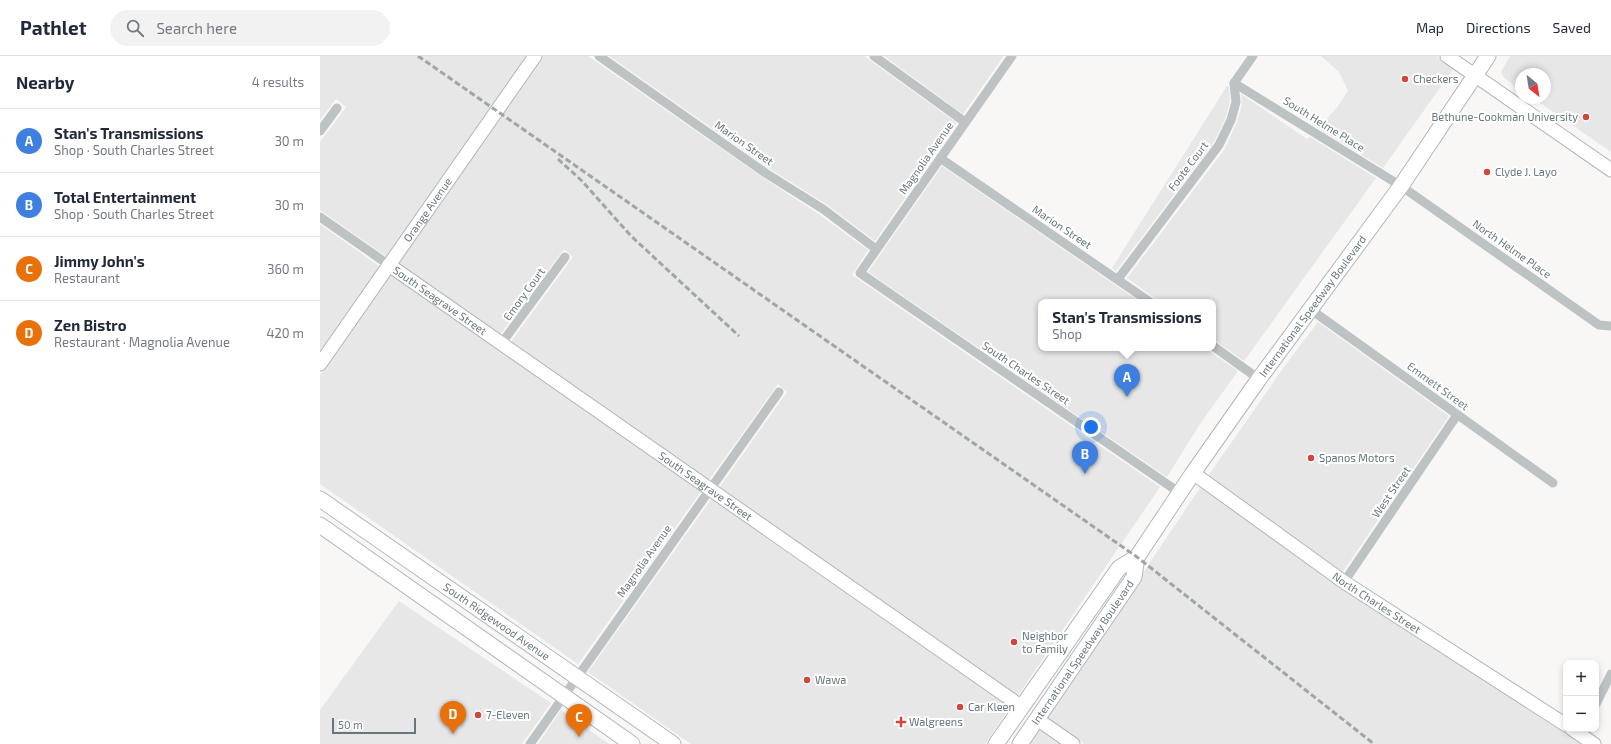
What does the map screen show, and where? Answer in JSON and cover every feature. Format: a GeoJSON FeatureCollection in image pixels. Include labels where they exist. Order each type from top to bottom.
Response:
{"type":"FeatureCollection","features":[{"type":"Feature","properties":{"kind":"main road","name":"International Speedway Boulevard"},"geometry":{"type":"LineString","coordinates":[[996,744],[1119,568],[1137,557],[1193,472],[1259,379],[1401,186],[1488,56]]}},
{"type":"Feature","properties":{"kind":"main road","name":"South Ridgewood Avenue"},"geometry":{"type":"LineString","coordinates":[[320,498],[673,744]]}},
{"type":"Feature","properties":{"kind":"main road","name":"South Ridgewood Avenue"},"geometry":{"type":"LineString","coordinates":[[320,525],[632,744]]}},
{"type":"Feature","properties":{"kind":"main road","name":"International Speedway Boulevard"},"geometry":{"type":"LineString","coordinates":[[1020,744],[1134,577],[1137,557]]}},
{"type":"Feature","properties":{"kind":"main road"},"geometry":{"type":"LineString","coordinates":[[1038,719],[1035,712],[1036,706],[1090,625],[1104,591]]}},
{"type":"Feature","properties":{"kind":"main road"},"geometry":{"type":"LineString","coordinates":[[1008,744],[1017,731],[1022,707]]}},
{"type":"Feature","properties":{"kind":"street","name":"Orange Avenue"},"geometry":{"type":"LineString","coordinates":[[320,364],[535,56]]}},
{"type":"Feature","properties":{"kind":"street","name":"Marion Street"},"geometry":{"type":"LineString","coordinates":[[598,56],[767,174],[823,209],[876,249]]}},
{"type":"Feature","properties":{"kind":"street"},"geometry":{"type":"LineString","coordinates":[[874,56],[965,122]]}},
{"type":"Feature","properties":{"kind":"street","name":"Magnolia Avenue"},"geometry":{"type":"LineString","coordinates":[[860,273],[1012,56]]}},
{"type":"Feature","properties":{"kind":"street"},"geometry":{"type":"LineString","coordinates":[[1234,83],[1253,56]]}},
{"type":"Feature","properties":{"kind":"street"},"geometry":{"type":"LineString","coordinates":[[1447,56],[1611,170]]}},
{"type":"Feature","properties":{"kind":"street","name":"South Helme Place"},"geometry":{"type":"LineString","coordinates":[[1234,83],[1401,186]]}},
{"type":"Feature","properties":{"kind":"street","name":"Foote Court"},"geometry":{"type":"LineString","coordinates":[[1118,279],[1219,145],[1231,120],[1236,102],[1234,83]]}},
{"type":"Feature","properties":{"kind":"street"},"geometry":{"type":"LineString","coordinates":[[320,131],[337,108]]}},
{"type":"Feature","properties":{"kind":"street","name":"Marion Street"},"geometry":{"type":"LineString","coordinates":[[940,158],[1146,299]]}},
{"type":"Feature","properties":{"kind":"street","name":"North Helme Place"},"geometry":{"type":"LineString","coordinates":[[1401,186],[1599,325],[1611,326]]}},
{"type":"Feature","properties":{"kind":"street"},"geometry":{"type":"LineString","coordinates":[[320,217],[389,265]]}},
{"type":"Feature","properties":{"kind":"street","name":"Emory Court"},"geometry":{"type":"LineString","coordinates":[[502,344],[565,257]]}},
{"type":"Feature","properties":{"kind":"street","name":"South Seagrave Street"},"geometry":{"type":"LineString","coordinates":[[389,265],[1022,707]]}},
{"type":"Feature","properties":{"kind":"street","name":"South Charles Street"},"geometry":{"type":"LineString","coordinates":[[860,273],[1180,493]]}},
{"type":"Feature","properties":{"kind":"street","name":"Emmett Street"},"geometry":{"type":"LineString","coordinates":[[1310,309],[1553,483]]}},
{"type":"Feature","properties":{"kind":"street"},"geometry":{"type":"LineString","coordinates":[[1216,348],[1259,379]]}},
{"type":"Feature","properties":{"kind":"street","name":"Magnolia Avenue"},"geometry":{"type":"LineString","coordinates":[[530,744],[779,392]]}},
{"type":"Feature","properties":{"kind":"street","name":"West Street"},"geometry":{"type":"LineString","coordinates":[[1344,582],[1457,415]]}},
{"type":"Feature","properties":{"kind":"street","name":"North Charles Street"},"geometry":{"type":"LineString","coordinates":[[1193,472],[1344,582],[1563,723]]}},
{"type":"Feature","properties":{"kind":"street"},"geometry":{"type":"LineString","coordinates":[[1599,698],[1611,674]]}},
{"type":"Feature","properties":{"kind":"street"},"geometry":{"type":"LineString","coordinates":[[1038,719],[1073,744]]}},
{"type":"Feature","properties":{"kind":"street"},"geometry":{"type":"LineString","coordinates":[[1580,732],[1594,744]]}},
{"type":"Feature","properties":{"kind":"shaded area"},"geometry":{"type":"Polygon","coordinates":[[[320,56],[527,56],[387,257],[320,210],[320,142],[346,107],[336,99],[320,120],[320,56]]]}},
{"type":"Feature","properties":{"kind":"shaded area"},"geometry":{"type":"Polygon","coordinates":[[[543,56],[588,56],[765,179],[820,215],[868,250],[852,275],[1160,487],[1017,697],[719,488],[787,392],[778,384],[708,481],[510,343],[573,257],[564,249],[500,335],[397,264],[543,56]]]}},
{"type":"Feature","properties":{"kind":"shaded area"},"geometry":{"type":"Polygon","coordinates":[[[609,56],[864,56],[957,123],[875,241],[826,204],[770,169],[609,56]]]}},
{"type":"Feature","properties":{"kind":"shaded area"},"geometry":{"type":"Polygon","coordinates":[[[884,56],[1002,56],[1003,57],[963,114],[884,56]]]}},
{"type":"Feature","properties":{"kind":"shaded area"},"geometry":{"type":"Polygon","coordinates":[[[1321,56],[1437,56],[1454,68],[1383,168],[1318,128],[1336,109],[1348,91],[1339,72],[1321,56]]]}},
{"type":"Feature","properties":{"kind":"shaded area","name":"Bethune-Cookman University"},"geometry":{"type":"Polygon","coordinates":[[[1510,56],[1611,56],[1611,152],[1542,104],[1551,104],[1551,68],[1515,68],[1515,86],[1504,78],[1501,72],[1510,56]]]}},
{"type":"Feature","properties":{"kind":"shaded area"},"geometry":{"type":"Polygon","coordinates":[[[1227,86],[1229,87],[1230,101],[1226,117],[1214,142],[1116,271],[1112,268],[1227,86]]]}},
{"type":"Feature","properties":{"kind":"shaded area"},"geometry":{"type":"Polygon","coordinates":[[[1241,94],[1307,139],[1310,137],[1376,178],[1244,361],[1216,341],[1216,299],[1156,299],[1127,278],[1224,150],[1237,122],[1242,105],[1241,94]]]}},
{"type":"Feature","properties":{"kind":"shaded area"},"geometry":{"type":"Polygon","coordinates":[[[942,166],[1136,299],[1038,299],[1038,351],[1209,351],[1238,371],[1200,424],[1167,477],[868,272],[942,166]]]}},
{"type":"Feature","properties":{"kind":"shaded area"},"geometry":{"type":"Polygon","coordinates":[[[320,224],[380,267],[320,353],[320,224]]]}},
{"type":"Feature","properties":{"kind":"shaded area"},"geometry":{"type":"Polygon","coordinates":[[[391,274],[702,490],[578,664],[320,484],[320,375],[391,274]]]}},
{"type":"Feature","properties":{"kind":"shaded area"},"geometry":{"type":"Polygon","coordinates":[[[1318,322],[1449,416],[1342,573],[1208,476],[1284,367],[1318,322]]]}},
{"type":"Feature","properties":{"kind":"shaded area"},"geometry":{"type":"Polygon","coordinates":[[[1201,486],[1345,591],[1563,731],[1563,732],[1584,744],[1084,744],[1046,718],[1201,486]]]}},
{"type":"Feature","properties":{"kind":"shaded area"},"geometry":{"type":"Polygon","coordinates":[[[712,498],[1011,706],[985,744],[691,744],[588,672],[712,498]]]}},
{"type":"Feature","properties":{"kind":"shaded area"},"geometry":{"type":"Polygon","coordinates":[[[399,601],[551,703],[522,744],[320,744],[320,710],[399,601]]]}},
{"type":"Feature","properties":{"kind":"shaded area"},"geometry":{"type":"Polygon","coordinates":[[[561,710],[609,744],[538,744],[561,710]]]}},
{"type":"Feature","properties":{"kind":"shaded area"},"geometry":{"type":"Polygon","coordinates":[[[1040,728],[1063,744],[1028,744],[1040,728]]]}},
{"type":"Feature","properties":{"kind":"railway"},"geometry":{"type":"LineString","coordinates":[[418,56],[1137,557],[1374,744]]}},
{"type":"Feature","properties":{"kind":"railway"},"geometry":{"type":"LineString","coordinates":[[558,159],[582,181],[631,236],[739,336]]}},
{"type":"Feature","properties":{"kind":"place","name":"Checkers"},"geometry":{"type":"Point","coordinates":[1405,79]}},
{"type":"Feature","properties":{"kind":"place","name":"Bethune-Cookman University"},"geometry":{"type":"Point","coordinates":[1586,117]}},
{"type":"Feature","properties":{"kind":"place","name":"Clyde J. Layo"},"geometry":{"type":"Point","coordinates":[1487,172]}},
{"type":"Feature","properties":{"kind":"place","name":"Stan's Transmissions"},"geometry":{"type":"Point","coordinates":[1127,397]}},
{"type":"Feature","properties":{"kind":"place","name":"Spanos Motors"},"geometry":{"type":"Point","coordinates":[1311,458]}},
{"type":"Feature","properties":{"kind":"place","name":"Total Entertainment"},"geometry":{"type":"Point","coordinates":[1085,474]}},
{"type":"Feature","properties":{"kind":"place","name":"Neighbor to Family"},"geometry":{"type":"Point","coordinates":[1014,642]}},
{"type":"Feature","properties":{"kind":"place","name":"Wawa"},"geometry":{"type":"Point","coordinates":[807,680]}},
{"type":"Feature","properties":{"kind":"place","name":"Car Kleen"},"geometry":{"type":"Point","coordinates":[960,707]}},
{"type":"Feature","properties":{"kind":"place","name":"7-Eleven"},"geometry":{"type":"Point","coordinates":[478,715]}},
{"type":"Feature","properties":{"kind":"place","name":"Walgreens"},"geometry":{"type":"Point","coordinates":[901,722]}},
{"type":"Feature","properties":{"kind":"place","name":"Zen Bistro"},"geometry":{"type":"Point","coordinates":[453,734]}},
{"type":"Feature","properties":{"kind":"place","name":"Jimmy John's"},"geometry":{"type":"Point","coordinates":[579,737]}}]}
